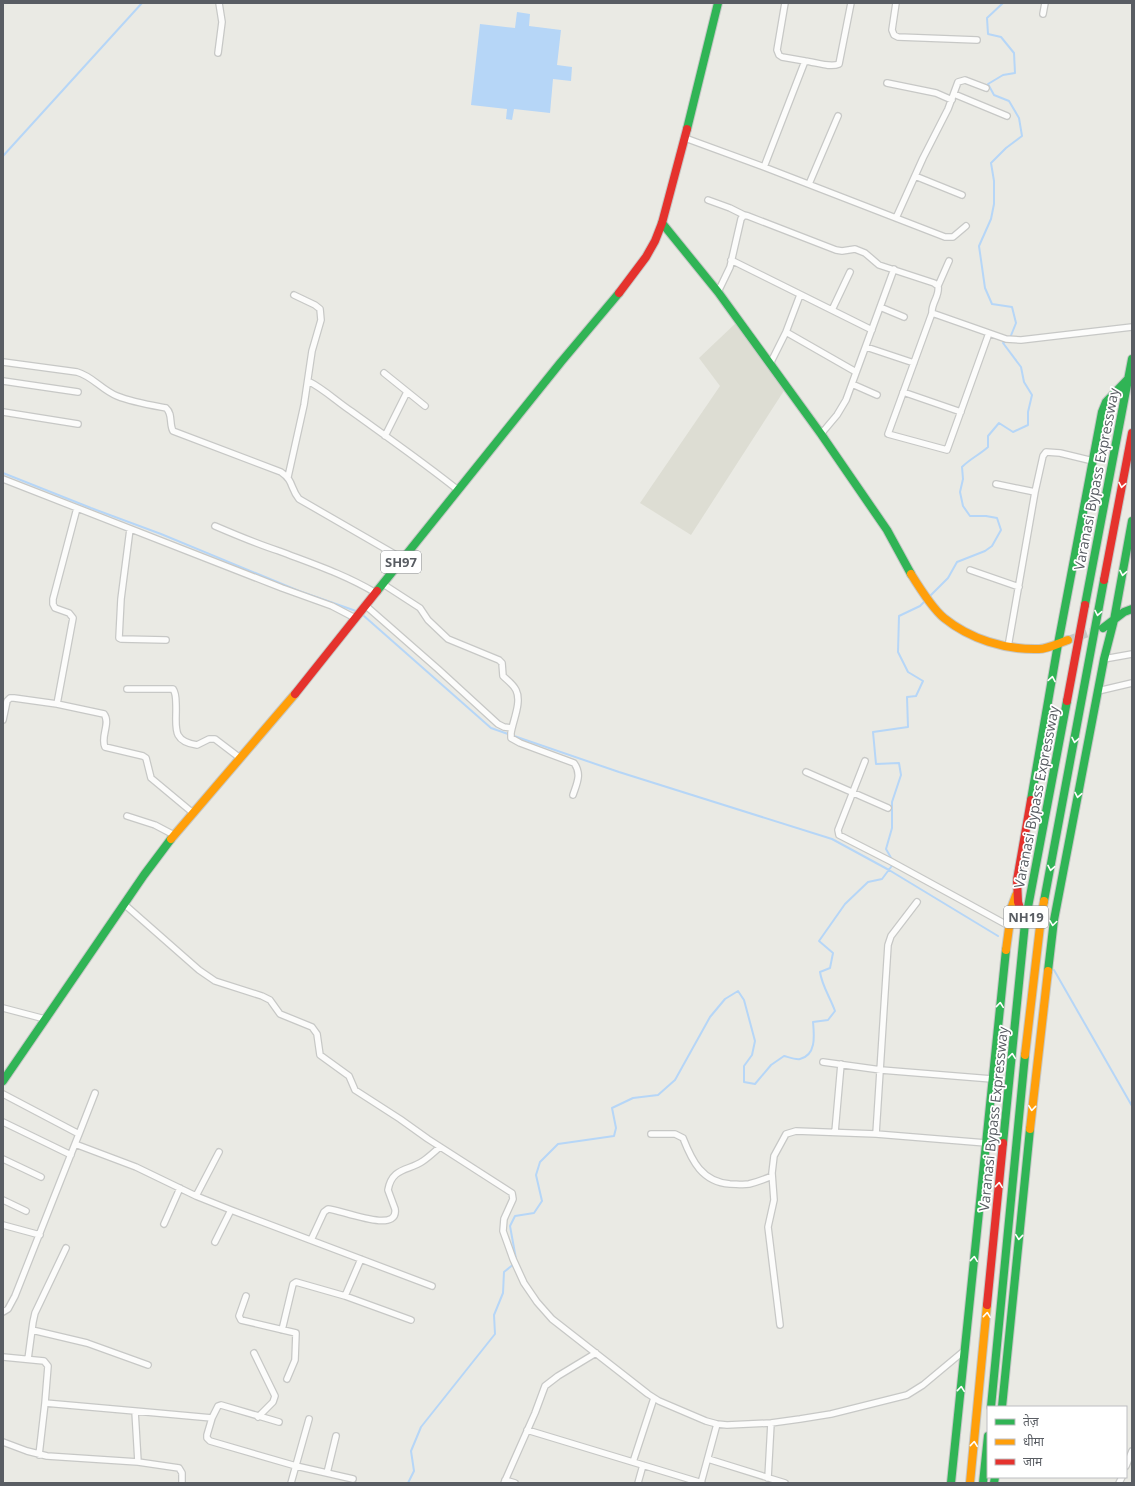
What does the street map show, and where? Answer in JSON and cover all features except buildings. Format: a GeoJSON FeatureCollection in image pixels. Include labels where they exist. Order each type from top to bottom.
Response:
{"type":"FeatureCollection","features":[{"type":"Feature","properties":{"kind":"main road","name":"SH97"},"geometry":{"type":"LineString","coordinates":[[3,1082],[144,875],[174,835],[280,714],[355,618],[634,274],[652,246],[662,223],[718,3]]}},
{"type":"Feature","properties":{"kind":"main road"},"geometry":{"type":"LineString","coordinates":[[662,223],[718,292],[821,434],[887,530],[918,586],[943,617],[961,630],[977,638],[1008,647],[1040,649],[1068,640]]}},
{"type":"Feature","properties":{"kind":"main road","name":"Varanasi Bypass Expressway"},"geometry":{"type":"LineString","coordinates":[[970,1483],[1025,923],[1132,359]]}},
{"type":"Feature","properties":{"kind":"main road"},"geometry":{"type":"LineString","coordinates":[[951,1483],[992,1079],[1012,906],[1016,895],[1018,872],[1058,644],[1102,412],[1106,402],[1128,379]]}},
{"type":"Feature","properties":{"kind":"main road","name":"Varanasi Bypass Expressway"},"geometry":{"type":"LineString","coordinates":[[991,1406],[1026,1050],[1041,918],[1132,433]]}},
{"type":"Feature","properties":{"kind":"main road"},"geometry":{"type":"LineString","coordinates":[[1002,1406],[1038,1050],[1054,920],[1104,659],[1114,620],[1132,521]]}},
{"type":"Feature","properties":{"kind":"main road"},"geometry":{"type":"LineString","coordinates":[[1104,628],[1124,612],[1132,609]]}},
{"type":"Feature","properties":{"kind":"main road"},"geometry":{"type":"LineString","coordinates":[[1016,895],[1025,923]]}},
{"type":"Feature","properties":{"kind":"main road"},"geometry":{"type":"LineString","coordinates":[[983,1483],[987,1445]]}},
{"type":"Feature","properties":{"kind":"street"},"geometry":{"type":"LineString","coordinates":[[218,3],[222,22],[218,53]]}},
{"type":"Feature","properties":{"kind":"street"},"geometry":{"type":"LineString","coordinates":[[785,3],[777,50],[778,55],[782,57],[830,65],[839,64],[851,3]]}},
{"type":"Feature","properties":{"kind":"street"},"geometry":{"type":"LineString","coordinates":[[896,3],[892,30],[894,35],[898,37],[977,40]]}},
{"type":"Feature","properties":{"kind":"street"},"geometry":{"type":"LineString","coordinates":[[1043,14],[1045,3]]}},
{"type":"Feature","properties":{"kind":"street"},"geometry":{"type":"LineString","coordinates":[[764,167],[805,61]]}},
{"type":"Feature","properties":{"kind":"street"},"geometry":{"type":"LineString","coordinates":[[896,218],[953,97],[958,82],[965,80],[986,88]]}},
{"type":"Feature","properties":{"kind":"street"},"geometry":{"type":"LineString","coordinates":[[887,83],[953,97],[1007,116]]}},
{"type":"Feature","properties":{"kind":"street"},"geometry":{"type":"LineString","coordinates":[[809,184],[838,116]]}},
{"type":"Feature","properties":{"kind":"street"},"geometry":{"type":"LineString","coordinates":[[684,138],[809,184],[945,237],[953,237],[966,226]]}},
{"type":"Feature","properties":{"kind":"street"},"geometry":{"type":"LineString","coordinates":[[915,176],[962,195]]}},
{"type":"Feature","properties":{"kind":"street"},"geometry":{"type":"LineString","coordinates":[[708,200],[836,250],[842,251],[855,249],[865,253],[879,265],[934,283],[938,286]]}},
{"type":"Feature","properties":{"kind":"street"},"geometry":{"type":"LineString","coordinates":[[718,292],[725,279],[741,219],[744,215]]}},
{"type":"Feature","properties":{"kind":"street"},"geometry":{"type":"LineString","coordinates":[[731,260],[872,330]]}},
{"type":"Feature","properties":{"kind":"street"},"geometry":{"type":"LineString","coordinates":[[948,262],[938,286],[938,295],[933,306],[932,313],[888,434],[947,450],[989,333]]}},
{"type":"Feature","properties":{"kind":"street"},"geometry":{"type":"LineString","coordinates":[[821,434],[843,407],[894,269]]}},
{"type":"Feature","properties":{"kind":"street"},"geometry":{"type":"LineString","coordinates":[[832,310],[850,272]]}},
{"type":"Feature","properties":{"kind":"street"},"geometry":{"type":"LineString","coordinates":[[288,477],[308,381],[312,351],[321,320],[320,309],[294,295]]}},
{"type":"Feature","properties":{"kind":"street"},"geometry":{"type":"LineString","coordinates":[[770,364],[786,332],[800,295]]}},
{"type":"Feature","properties":{"kind":"street"},"geometry":{"type":"LineString","coordinates":[[880,308],[904,317]]}},
{"type":"Feature","properties":{"kind":"street"},"geometry":{"type":"LineString","coordinates":[[932,313],[1013,340],[1132,327]]}},
{"type":"Feature","properties":{"kind":"street"},"geometry":{"type":"LineString","coordinates":[[786,332],[856,372]]}},
{"type":"Feature","properties":{"kind":"street"},"geometry":{"type":"LineString","coordinates":[[866,347],[914,363]]}},
{"type":"Feature","properties":{"kind":"street"},"geometry":{"type":"LineString","coordinates":[[3,362],[85,374],[116,396],[166,408],[170,414],[171,429],[175,432],[281,472],[288,477],[299,499],[403,559]]}},
{"type":"Feature","properties":{"kind":"street"},"geometry":{"type":"LineString","coordinates":[[384,373],[425,406]]}},
{"type":"Feature","properties":{"kind":"street"},"geometry":{"type":"LineString","coordinates":[[3,381],[78,392]]}},
{"type":"Feature","properties":{"kind":"street"},"geometry":{"type":"LineString","coordinates":[[308,381],[320,387],[342,405],[418,459],[458,490]]}},
{"type":"Feature","properties":{"kind":"street"},"geometry":{"type":"LineString","coordinates":[[852,384],[876,395]]}},
{"type":"Feature","properties":{"kind":"street"},"geometry":{"type":"LineString","coordinates":[[386,436],[407,392]]}},
{"type":"Feature","properties":{"kind":"street"},"geometry":{"type":"LineString","coordinates":[[903,392],[961,412]]}},
{"type":"Feature","properties":{"kind":"street"},"geometry":{"type":"LineString","coordinates":[[3,412],[78,424]]}},
{"type":"Feature","properties":{"kind":"street"},"geometry":{"type":"LineString","coordinates":[[1008,647],[1035,492],[1043,456],[1046,452],[1060,453],[1093,461]]}},
{"type":"Feature","properties":{"kind":"street"},"geometry":{"type":"LineString","coordinates":[[3,479],[282,588],[332,606],[355,618]]}},
{"type":"Feature","properties":{"kind":"street"},"geometry":{"type":"LineString","coordinates":[[996,484],[1035,492]]}},
{"type":"Feature","properties":{"kind":"street"},"geometry":{"type":"LineString","coordinates":[[57,704],[73,618],[69,612],[55,608],[53,599],[76,508]]}},
{"type":"Feature","properties":{"kind":"street"},"geometry":{"type":"LineString","coordinates":[[215,526],[278,551],[323,566],[361,584],[376,593]]}},
{"type":"Feature","properties":{"kind":"street"},"geometry":{"type":"LineString","coordinates":[[130,529],[121,599],[119,638],[166,640]]}},
{"type":"Feature","properties":{"kind":"street"},"geometry":{"type":"LineString","coordinates":[[970,570],[1019,587]]}},
{"type":"Feature","properties":{"kind":"street"},"geometry":{"type":"LineString","coordinates":[[383,584],[420,608],[428,620],[448,639],[499,660],[502,663],[503,676],[515,687],[518,699],[511,738],[520,743],[574,763],[578,769],[579,776],[573,795]]}},
{"type":"Feature","properties":{"kind":"street"},"geometry":{"type":"LineString","coordinates":[[366,605],[438,668],[498,724],[504,727],[512,728]]}},
{"type":"Feature","properties":{"kind":"street"},"geometry":{"type":"LineString","coordinates":[[1104,659],[1132,654]]}},
{"type":"Feature","properties":{"kind":"street"},"geometry":{"type":"LineString","coordinates":[[1098,691],[1132,683]]}},
{"type":"Feature","properties":{"kind":"street"},"geometry":{"type":"LineString","coordinates":[[127,689],[173,689],[175,695],[177,733],[180,739],[183,742],[197,745],[209,739],[215,739],[240,758]]}},
{"type":"Feature","properties":{"kind":"street"},"geometry":{"type":"LineString","coordinates":[[3,720],[7,701],[10,698],[57,704],[104,714],[107,719],[103,742],[105,747],[146,758],[151,778],[193,813]]}},
{"type":"Feature","properties":{"kind":"street"},"geometry":{"type":"LineString","coordinates":[[865,761],[838,830],[839,835],[1009,926]]}},
{"type":"Feature","properties":{"kind":"street"},"geometry":{"type":"LineString","coordinates":[[806,772],[888,808]]}},
{"type":"Feature","properties":{"kind":"street"},"geometry":{"type":"LineString","coordinates":[[127,816],[155,825],[174,835]]}},
{"type":"Feature","properties":{"kind":"street"},"geometry":{"type":"LineString","coordinates":[[876,1134],[888,945],[891,936],[917,902]]}},
{"type":"Feature","properties":{"kind":"street"},"geometry":{"type":"LineString","coordinates":[[124,904],[209,978],[214,981],[262,996],[270,1000],[284,1017],[303,1022],[312,1027],[317,1034],[320,1055],[349,1076],[355,1090],[512,1193],[513,1199],[504,1219],[503,1231],[513,1259],[524,1283],[537,1302],[552,1319],[654,1398],[706,1421],[727,1425],[771,1423],[831,1414],[907,1395],[919,1388],[965,1350]]}},
{"type":"Feature","properties":{"kind":"street"},"geometry":{"type":"LineString","coordinates":[[3,1008],[45,1020]]}},
{"type":"Feature","properties":{"kind":"street"},"geometry":{"type":"LineString","coordinates":[[823,1062],[881,1070],[992,1079]]}},
{"type":"Feature","properties":{"kind":"street"},"geometry":{"type":"LineString","coordinates":[[835,1132],[841,1064]]}},
{"type":"Feature","properties":{"kind":"street"},"geometry":{"type":"LineString","coordinates":[[3,1312],[8,1309],[16,1296],[96,1093]]}},
{"type":"Feature","properties":{"kind":"street"},"geometry":{"type":"LineString","coordinates":[[3,1094],[79,1134]]}},
{"type":"Feature","properties":{"kind":"street"},"geometry":{"type":"LineString","coordinates":[[3,1122],[71,1155]]}},
{"type":"Feature","properties":{"kind":"street"},"geometry":{"type":"LineString","coordinates":[[780,1325],[768,1227],[774,1200],[772,1176],[774,1156],[786,1134],[796,1131],[835,1132],[986,1143]]}},
{"type":"Feature","properties":{"kind":"street"},"geometry":{"type":"LineString","coordinates":[[651,1134],[675,1134],[683,1138],[696,1165],[704,1174],[718,1181],[727,1184],[748,1184],[772,1176]]}},
{"type":"Feature","properties":{"kind":"street"},"geometry":{"type":"LineString","coordinates":[[75,1144],[136,1167],[196,1196],[231,1210],[432,1286]]}},
{"type":"Feature","properties":{"kind":"street"},"geometry":{"type":"LineString","coordinates":[[311,1240],[324,1212],[328,1209],[374,1221],[393,1218],[396,1213],[388,1190],[396,1175],[403,1169],[422,1162],[440,1147]]}},
{"type":"Feature","properties":{"kind":"street"},"geometry":{"type":"LineString","coordinates":[[196,1196],[219,1152]]}},
{"type":"Feature","properties":{"kind":"street"},"geometry":{"type":"LineString","coordinates":[[3,1159],[41,1177]]}},
{"type":"Feature","properties":{"kind":"street"},"geometry":{"type":"LineString","coordinates":[[164,1224],[180,1188]]}},
{"type":"Feature","properties":{"kind":"street"},"geometry":{"type":"LineString","coordinates":[[3,1200],[26,1211]]}},
{"type":"Feature","properties":{"kind":"street"},"geometry":{"type":"LineString","coordinates":[[215,1242],[231,1210]]}},
{"type":"Feature","properties":{"kind":"street"},"geometry":{"type":"LineString","coordinates":[[3,1225],[40,1235]]}},
{"type":"Feature","properties":{"kind":"street"},"geometry":{"type":"LineString","coordinates":[[28,1359],[32,1330],[39,1303],[66,1248]]}},
{"type":"Feature","properties":{"kind":"street"},"geometry":{"type":"LineString","coordinates":[[345,1296],[361,1259]]}},
{"type":"Feature","properties":{"kind":"street"},"geometry":{"type":"LineString","coordinates":[[282,1330],[294,1283],[297,1282],[345,1296],[411,1320]]}},
{"type":"Feature","properties":{"kind":"street"},"geometry":{"type":"LineString","coordinates":[[246,1296],[240,1319],[243,1321],[294,1332],[296,1335],[295,1360],[287,1379]]}},
{"type":"Feature","properties":{"kind":"street"},"geometry":{"type":"LineString","coordinates":[[32,1330],[87,1344],[148,1365]]}},
{"type":"Feature","properties":{"kind":"street"},"geometry":{"type":"LineString","coordinates":[[254,1353],[274,1396],[273,1402],[258,1417]]}},
{"type":"Feature","properties":{"kind":"street"},"geometry":{"type":"LineString","coordinates":[[515,1483],[504,1481],[545,1386],[558,1376],[596,1353]]}},
{"type":"Feature","properties":{"kind":"street"},"geometry":{"type":"LineString","coordinates":[[3,1356],[47,1363],[45,1403],[39,1454]]}},
{"type":"Feature","properties":{"kind":"street"},"geometry":{"type":"LineString","coordinates":[[633,1462],[654,1398]]}},
{"type":"Feature","properties":{"kind":"street"},"geometry":{"type":"LineString","coordinates":[[45,1403],[212,1418]]}},
{"type":"Feature","properties":{"kind":"street"},"geometry":{"type":"LineString","coordinates":[[279,1422],[221,1405],[218,1406],[212,1418],[207,1435],[208,1439],[296,1466],[353,1479]]}},
{"type":"Feature","properties":{"kind":"street"},"geometry":{"type":"LineString","coordinates":[[136,1411],[138,1462]]}},
{"type":"Feature","properties":{"kind":"street"},"geometry":{"type":"LineString","coordinates":[[291,1483],[309,1419]]}},
{"type":"Feature","properties":{"kind":"street"},"geometry":{"type":"LineString","coordinates":[[768,1478],[771,1423]]}},
{"type":"Feature","properties":{"kind":"street"},"geometry":{"type":"LineString","coordinates":[[527,1430],[701,1483],[717,1424]]}},
{"type":"Feature","properties":{"kind":"street"},"geometry":{"type":"LineString","coordinates":[[327,1473],[336,1436]]}},
{"type":"Feature","properties":{"kind":"street"},"geometry":{"type":"LineString","coordinates":[[3,1442],[39,1454],[138,1462],[179,1468],[182,1473],[182,1483]]}},
{"type":"Feature","properties":{"kind":"street"},"geometry":{"type":"LineString","coordinates":[[1127,1464],[1132,1451]]}},
{"type":"Feature","properties":{"kind":"street"},"geometry":{"type":"LineString","coordinates":[[708,1459],[785,1483]]}},
{"type":"Feature","properties":{"kind":"street"},"geometry":{"type":"LineString","coordinates":[[638,1483],[643,1465]]}},
{"type":"Feature","properties":{"kind":"shaded area"},"geometry":{"type":"Polygon","coordinates":[[[738,321],[787,386],[691,535],[640,503],[720,386],[699,358],[738,321]]]}},
{"type":"Feature","properties":{"kind":"water"},"geometry":{"type":"Polygon","coordinates":[[[517,12],[530,14],[529,26],[561,30],[557,65],[572,67],[571,81],[553,79],[550,113],[514,109],[512,120],[506,119],[507,109],[471,105],[480,24],[515,28],[517,12]]]}},
{"type":"Feature","properties":{"kind":"waterway"},"geometry":{"type":"LineString","coordinates":[[3,156],[142,3]]}},
{"type":"Feature","properties":{"kind":"waterway"},"geometry":{"type":"LineString","coordinates":[[1003,3],[987,18],[988,34],[1001,37],[1014,53],[1015,73],[1003,75],[988,84],[994,95],[1009,101],[1019,118],[1022,136],[1006,148],[991,163],[994,181],[994,204],[991,219],[979,246],[985,288],[992,304],[1012,307],[1016,323],[1010,338]]}},
{"type":"Feature","properties":{"kind":"waterway"},"geometry":{"type":"LineString","coordinates":[[930,596],[948,578],[957,562],[985,551],[992,546],[1001,530],[997,518],[970,516],[963,506],[960,492],[963,479],[962,467],[988,447],[988,436],[999,423],[1013,432],[1028,425],[1028,412],[1032,395],[1024,382],[1021,367],[1003,343],[1007,341]]}},
{"type":"Feature","properties":{"kind":"waterway"},"geometry":{"type":"LineString","coordinates":[[3,473],[161,534],[299,591],[356,611]]}},
{"type":"Feature","properties":{"kind":"waterway"},"geometry":{"type":"LineString","coordinates":[[516,1259],[510,1226],[515,1216],[534,1213],[542,1201],[536,1175],[540,1162],[558,1144],[614,1136],[616,1128],[612,1108],[633,1098],[658,1095],[675,1080],[710,1017],[725,999],[738,991],[744,1000],[755,1041],[752,1055],[744,1066],[744,1082],[755,1084],[771,1065],[784,1056],[800,1059],[805,1057],[812,1049],[814,1032],[813,1022],[828,1020],[835,1011],[824,987],[820,972],[830,968],[833,953],[819,941],[845,904],[868,882],[882,879],[894,863],[886,849],[892,828],[892,802],[901,775],[899,763],[876,764],[873,732],[908,727],[907,697],[916,696],[923,681],[908,672],[898,652],[899,616],[920,606],[927,599]]}},
{"type":"Feature","properties":{"kind":"waterway"},"geometry":{"type":"LineString","coordinates":[[364,616],[491,728],[508,734]]}},
{"type":"Feature","properties":{"kind":"waterway"},"geometry":{"type":"LineString","coordinates":[[514,736],[619,772],[832,839],[889,870],[998,936]]}},
{"type":"Feature","properties":{"kind":"waterway"},"geometry":{"type":"LineString","coordinates":[[1054,970],[1132,1106]]}},
{"type":"Feature","properties":{"kind":"waterway"},"geometry":{"type":"LineString","coordinates":[[408,1483],[414,1471],[411,1451],[421,1427],[495,1334],[494,1315],[503,1293],[504,1272],[515,1263]]}},
{"type":"Feature","properties":{"kind":"tunnel"},"geometry":{"type":"LineString","coordinates":[[1068,640],[1100,629]]}},
{"type":"Feature","properties":{"kind":"traffic: fast"},"geometry":{"type":"LineString","coordinates":[[687,129],[718,3]]}},
{"type":"Feature","properties":{"kind":"traffic: fast"},"geometry":{"type":"LineString","coordinates":[[662,223],[718,292],[821,434],[887,530],[911,574]]}},
{"type":"Feature","properties":{"kind":"traffic: fast"},"geometry":{"type":"LineString","coordinates":[[377,591],[561,362],[619,293]]}},
{"type":"Feature","properties":{"kind":"traffic: fast"},"geometry":{"type":"LineString","coordinates":[[1085,605],[1132,359]]}},
{"type":"Feature","properties":{"kind":"traffic: fast"},"geometry":{"type":"LineString","coordinates":[[1031,800],[1058,644],[1102,412],[1106,402],[1128,379]]}},
{"type":"Feature","properties":{"kind":"traffic: fast"},"geometry":{"type":"LineString","coordinates":[[1048,971],[1054,920],[1104,659],[1114,620],[1132,521]]}},
{"type":"Feature","properties":{"kind":"traffic: fast"},"geometry":{"type":"LineString","coordinates":[[1044,901],[1104,580]]}},
{"type":"Feature","properties":{"kind":"traffic: fast"},"geometry":{"type":"LineString","coordinates":[[1103,628],[1124,612],[1132,609]]}},
{"type":"Feature","properties":{"kind":"traffic: fast"},"geometry":{"type":"LineString","coordinates":[[1003,1143],[1025,923],[1067,701]]}},
{"type":"Feature","properties":{"kind":"traffic: fast"},"geometry":{"type":"LineString","coordinates":[[3,1081],[144,875],[171,839]]}},
{"type":"Feature","properties":{"kind":"traffic: fast"},"geometry":{"type":"LineString","coordinates":[[951,1483],[1006,950]]}},
{"type":"Feature","properties":{"kind":"traffic: fast"},"geometry":{"type":"LineString","coordinates":[[991,1406],[1025,1055]]}},
{"type":"Feature","properties":{"kind":"traffic: fast"},"geometry":{"type":"LineString","coordinates":[[1002,1406],[1030,1129]]}},
{"type":"Feature","properties":{"kind":"traffic: fast"},"geometry":{"type":"LineString","coordinates":[[983,1483],[987,1445]]}},
{"type":"Feature","properties":{"kind":"traffic: fast"},"geometry":{"type":"LineString","coordinates":[[994,1483],[995,1478]]}},
{"type":"Feature","properties":{"kind":"traffic: slow"},"geometry":{"type":"LineString","coordinates":[[911,574],[926,598],[944,618],[965,632],[988,642],[1013,648],[1039,649],[1054,646],[1068,640]]}},
{"type":"Feature","properties":{"kind":"traffic: slow"},"geometry":{"type":"LineString","coordinates":[[171,839],[295,694]]}},
{"type":"Feature","properties":{"kind":"traffic: slow"},"geometry":{"type":"LineString","coordinates":[[1006,950],[1012,906],[1016,895]]}},
{"type":"Feature","properties":{"kind":"traffic: slow"},"geometry":{"type":"LineString","coordinates":[[1025,1055],[1044,901]]}},
{"type":"Feature","properties":{"kind":"traffic: slow"},"geometry":{"type":"LineString","coordinates":[[1030,1129],[1048,971]]}},
{"type":"Feature","properties":{"kind":"traffic: slow"},"geometry":{"type":"LineString","coordinates":[[970,1483],[987,1305]]}},
{"type":"Feature","properties":{"kind":"traffic: jam"},"geometry":{"type":"LineString","coordinates":[[619,293],[646,257],[655,241],[662,223],[687,129]]}},
{"type":"Feature","properties":{"kind":"traffic: jam"},"geometry":{"type":"LineString","coordinates":[[1104,580],[1132,433]]}},
{"type":"Feature","properties":{"kind":"traffic: jam"},"geometry":{"type":"LineString","coordinates":[[295,694],[377,591]]}},
{"type":"Feature","properties":{"kind":"traffic: jam"},"geometry":{"type":"LineString","coordinates":[[1067,701],[1085,605]]}},
{"type":"Feature","properties":{"kind":"traffic: jam"},"geometry":{"type":"LineString","coordinates":[[1025,923],[1018,902],[1017,880],[1031,800]]}},
{"type":"Feature","properties":{"kind":"traffic: jam"},"geometry":{"type":"LineString","coordinates":[[987,1305],[1003,1143]]}}]}
